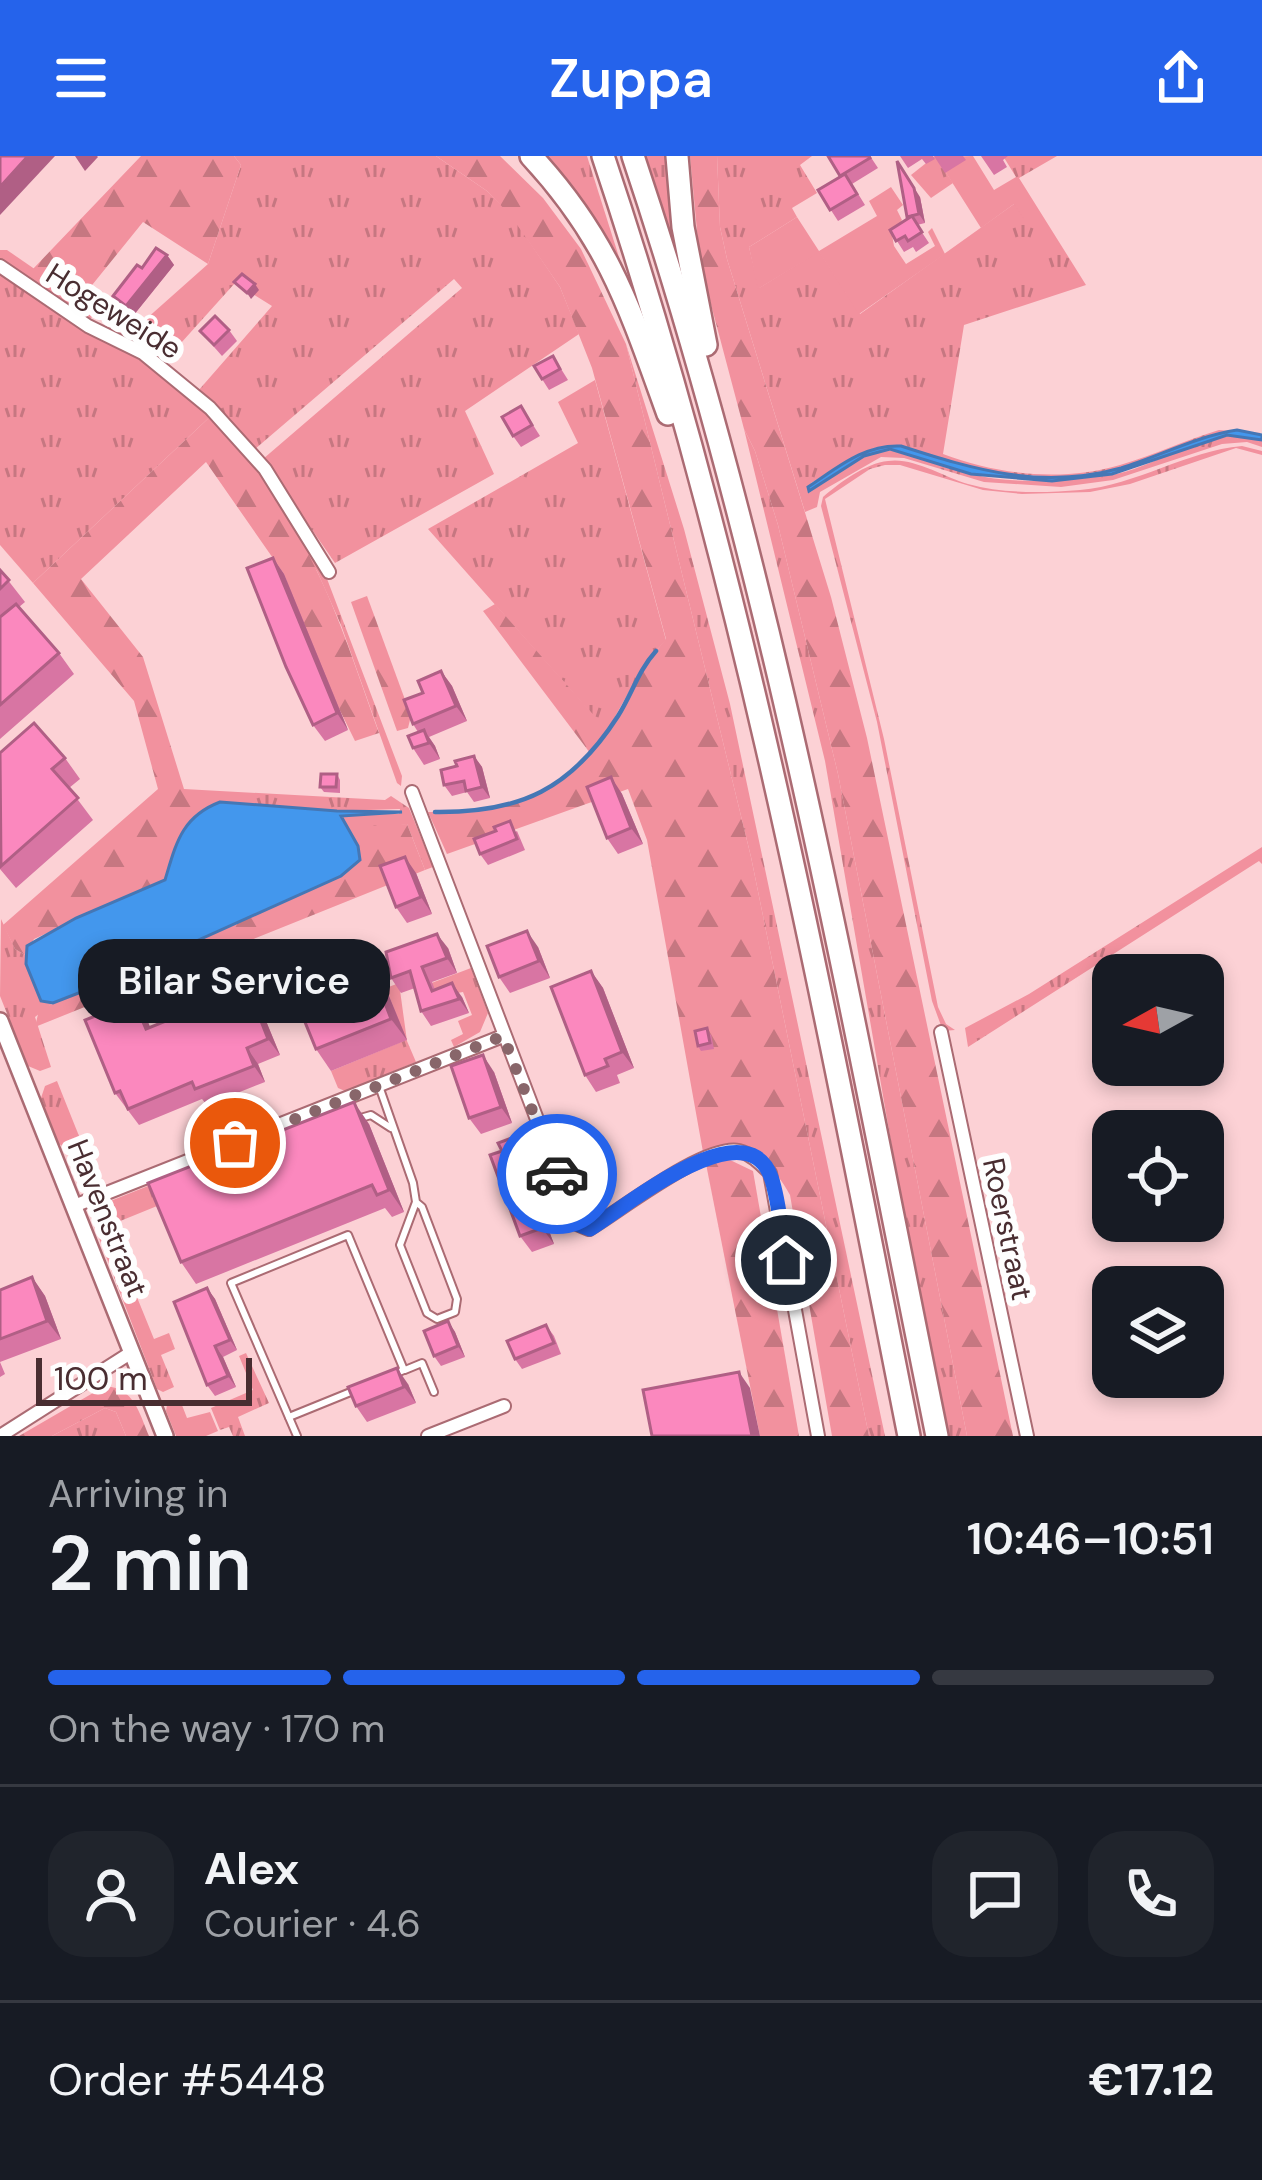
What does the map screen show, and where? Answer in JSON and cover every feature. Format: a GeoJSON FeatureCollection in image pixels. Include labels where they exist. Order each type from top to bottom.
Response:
{"type":"FeatureCollection","features":[{"type":"Feature","properties":{"kind":"highway"},"geometry":{"type":"LineString","coordinates":[[531,156],[588,224],[609,262],[720,555]]}},
{"type":"Feature","properties":{"kind":"highway"},"geometry":{"type":"LineString","coordinates":[[603,156],[720,555],[789,842],[909,1436]]}},
{"type":"Feature","properties":{"kind":"highway"},"geometry":{"type":"LineString","coordinates":[[633,156],[728,467]]}},
{"type":"Feature","properties":{"kind":"highway"},"geometry":{"type":"LineString","coordinates":[[677,156],[683,227],[728,467],[823,861],[937,1436]]}},
{"type":"Feature","properties":{"kind":"street","name":"Hogeweide"},"geometry":{"type":"LineString","coordinates":[[0,266],[75,318],[143,353],[210,408],[265,469],[329,572]]}},
{"type":"Feature","properties":{"kind":"street"},"geometry":{"type":"LineString","coordinates":[[412,793],[577,1224],[590,1229],[707,1156],[733,1149],[748,1153],[770,1173],[818,1436]]}},
{"type":"Feature","properties":{"kind":"street","name":"Havenstraat"},"geometry":{"type":"LineString","coordinates":[[0,1021],[165,1436]]}},
{"type":"Feature","properties":{"kind":"street","name":"Roerstraat"},"geometry":{"type":"LineString","coordinates":[[941,1032],[1028,1436]]}},
{"type":"Feature","properties":{"kind":"street"},"geometry":{"type":"LineString","coordinates":[[74,1206],[282,1130],[503,1036]]}},
{"type":"Feature","properties":{"kind":"street"},"geometry":{"type":"LineString","coordinates":[[0,1436],[132,1352]]}},
{"type":"Feature","properties":{"kind":"street"},"geometry":{"type":"LineString","coordinates":[[428,1436],[504,1406]]}},
{"type":"Feature","properties":{"kind":"lane"},"geometry":{"type":"LineString","coordinates":[[379,1086],[416,1202],[400,1244],[427,1313],[437,1319],[455,1312],[458,1299],[416,1202]]}},
{"type":"Feature","properties":{"kind":"lane"},"geometry":{"type":"LineString","coordinates":[[346,1124],[371,1115],[391,1127]]}},
{"type":"Feature","properties":{"kind":"lane"},"geometry":{"type":"LineString","coordinates":[[297,1436],[231,1283],[348,1235],[404,1370]]}},
{"type":"Feature","properties":{"kind":"lane"},"geometry":{"type":"LineString","coordinates":[[388,1376],[422,1363],[434,1392]]}},
{"type":"Feature","properties":{"kind":"lane"},"geometry":{"type":"LineString","coordinates":[[289,1418],[373,1383]]}},
{"type":"Feature","properties":{"kind":"green space"},"geometry":{"type":"Polygon","coordinates":[[[141,156],[234,156],[241,165],[208,264],[143,222],[80,300],[32,270],[141,156]]]}},
{"type":"Feature","properties":{"kind":"green space"},"geometry":{"type":"Polygon","coordinates":[[[234,156],[436,156],[487,191],[512,216],[560,287],[579,334],[465,411],[494,474],[335,563],[263,459],[462,288],[454,279],[255,449],[198,391],[272,306],[235,283],[163,363],[127,336],[208,264],[241,165],[234,156]]]}},
{"type":"Feature","properties":{"kind":"green space"},"geometry":{"type":"Polygon","coordinates":[[[436,156],[500,156],[543,198],[581,249],[626,344],[751,857],[869,1436],[832,1436],[790,1195],[754,1154],[731,1146],[703,1152],[647,840],[628,789],[447,854],[428,812],[496,807],[536,794],[590,753],[483,611],[495,604],[607,730],[666,639],[592,368],[560,287],[511,216],[487,191],[436,156]]]}},
{"type":"Feature","properties":{"kind":"green space"},"geometry":{"type":"Polygon","coordinates":[[[538,156],[587,156],[631,295],[538,156]]]}},
{"type":"Feature","properties":{"kind":"green space"},"geometry":{"type":"Polygon","coordinates":[[[643,156],[671,156],[678,238],[673,250],[643,156]]]}},
{"type":"Feature","properties":{"kind":"green space"},"geometry":{"type":"Polygon","coordinates":[[[690,156],[717,156],[720,227],[727,259],[831,597],[867,738],[1013,1436],[967,1436],[838,774],[778,525],[744,429],[700,263],[690,156]]]}},
{"type":"Feature","properties":{"kind":"green space"},"geometry":{"type":"Polygon","coordinates":[[[717,156],[812,156],[800,165],[817,193],[792,208],[797,217],[749,247],[759,288],[819,251],[860,314],[1014,204],[1016,177],[1003,156],[1057,156],[1019,178],[1086,285],[964,325],[943,454],[986,467],[1053,475],[1120,465],[1219,430],[1262,433],[1225,432],[1117,469],[1065,477],[996,474],[901,446],[874,448],[811,483],[809,491],[853,462],[882,451],[916,454],[988,477],[1041,481],[1111,475],[1224,436],[1262,440],[1262,447],[1247,442],[1222,444],[1113,480],[1061,487],[984,482],[904,458],[881,457],[820,492],[817,507],[805,512],[727,259],[720,227],[717,156]]]}},
{"type":"Feature","properties":{"kind":"green space"},"geometry":{"type":"Polygon","coordinates":[[[935,156],[953,183],[931,198],[911,175],[935,156]]]}},
{"type":"Feature","properties":{"kind":"green space"},"geometry":{"type":"Polygon","coordinates":[[[973,156],[994,190],[1016,177],[1036,211],[1024,219],[1014,204],[981,228],[936,157],[973,156]]]}},
{"type":"Feature","properties":{"kind":"green space"},"geometry":{"type":"Polygon","coordinates":[[[891,187],[903,205],[897,210],[902,220],[892,235],[894,246],[906,264],[935,246],[928,232],[932,228],[945,254],[859,314],[819,252],[758,289],[749,247],[797,217],[819,251],[877,216],[869,201],[891,187]]]}},
{"type":"Feature","properties":{"kind":"green space"},"geometry":{"type":"Polygon","coordinates":[[[0,250],[7,250],[97,312],[87,322],[0,260],[0,250]]]}},
{"type":"Feature","properties":{"kind":"green space"},"geometry":{"type":"Polygon","coordinates":[[[0,273],[144,357],[213,414],[33,583],[0,545],[0,273]]]}},
{"type":"Feature","properties":{"kind":"green space"},"geometry":{"type":"Polygon","coordinates":[[[626,344],[684,529],[730,704],[885,1436],[869,1436],[751,857],[626,344]]]}},
{"type":"Feature","properties":{"kind":"green space"},"geometry":{"type":"Polygon","coordinates":[[[595,380],[666,640],[645,663],[607,731],[428,529],[578,443],[558,402],[595,380]]]}},
{"type":"Feature","properties":{"kind":"green space"},"geometry":{"type":"Polygon","coordinates":[[[213,414],[271,494],[315,567],[379,733],[355,741],[321,672],[284,574],[206,462],[81,579],[143,657],[184,789],[220,791],[220,802],[189,823],[165,880],[34,939],[25,955],[15,949],[3,925],[158,789],[134,701],[33,583],[213,414]]]}},
{"type":"Feature","properties":{"kind":"green space"},"geometry":{"type":"Polygon","coordinates":[[[744,429],[778,525],[838,774],[967,1436],[948,1436],[899,1188],[825,761],[744,429]]]}},
{"type":"Feature","properties":{"kind":"green space"},"geometry":{"type":"Polygon","coordinates":[[[234,436],[285,504],[321,563],[402,776],[401,786],[317,571],[231,439],[234,436]]]}},
{"type":"Feature","properties":{"kind":"green space"},"geometry":{"type":"Polygon","coordinates":[[[1242,446],[1262,451],[1262,455],[1236,448],[1130,484],[1090,492],[1022,494],[983,490],[900,465],[885,465],[870,469],[825,499],[884,739],[938,1007],[946,1024],[955,1030],[943,1031],[932,1001],[877,722],[821,506],[823,497],[862,470],[888,461],[918,465],[982,487],[1052,492],[1101,487],[1201,454],[1242,446]]]}},
{"type":"Feature","properties":{"kind":"green space"},"geometry":{"type":"Polygon","coordinates":[[[367,596],[411,716],[408,728],[397,731],[351,602],[367,596]]]}},
{"type":"Feature","properties":{"kind":"green space"},"geometry":{"type":"Polygon","coordinates":[[[220,791],[385,800],[391,796],[409,808],[433,867],[425,870],[407,824],[356,832],[358,846],[342,819],[346,813],[399,814],[400,809],[337,811],[220,802],[220,791]]]}},
{"type":"Feature","properties":{"kind":"green space"},"geometry":{"type":"Polygon","coordinates":[[[407,824],[425,870],[35,1027],[39,1010],[341,876],[355,862],[355,832],[361,826],[407,824]]]}},
{"type":"Feature","properties":{"kind":"green space"},"geometry":{"type":"Polygon","coordinates":[[[1262,847],[1262,864],[1259,861],[1114,954],[1092,954],[1262,847]]]}},
{"type":"Feature","properties":{"kind":"green space"},"geometry":{"type":"Polygon","coordinates":[[[1,919],[15,949],[25,955],[41,1000],[53,1003],[35,1017],[51,1067],[40,1071],[28,1066],[0,996],[1,919]]]}},
{"type":"Feature","properties":{"kind":"green space"},"geometry":{"type":"Polygon","coordinates":[[[1092,954],[1092,968],[968,1047],[965,1028],[1092,954]]]}},
{"type":"Feature","properties":{"kind":"green space"},"geometry":{"type":"Polygon","coordinates":[[[471,968],[488,1013],[480,1032],[454,1047],[451,1040],[463,1034],[458,1021],[472,1015],[463,992],[425,999],[421,987],[471,968]]]}},
{"type":"Feature","properties":{"kind":"green space"},"geometry":{"type":"Polygon","coordinates":[[[399,983],[407,1041],[416,1062],[345,1091],[338,1088],[331,1071],[406,1040],[386,988],[399,983]]]}},
{"type":"Feature","properties":{"kind":"green space"},"geometry":{"type":"Polygon","coordinates":[[[57,1081],[83,1146],[72,1151],[59,1144],[41,1098],[45,1086],[57,1081]]]}},
{"type":"Feature","properties":{"kind":"green space"},"geometry":{"type":"Polygon","coordinates":[[[728,1159],[753,1171],[799,1436],[760,1436],[706,1164],[728,1159]]]}},
{"type":"Feature","properties":{"kind":"green space"},"geometry":{"type":"Polygon","coordinates":[[[173,1176],[162,1204],[108,1226],[154,1339],[169,1333],[175,1349],[161,1355],[174,1387],[163,1392],[157,1389],[94,1225],[108,1202],[173,1176]]]}},
{"type":"Feature","properties":{"kind":"green space"},"geometry":{"type":"Polygon","coordinates":[[[246,1353],[269,1403],[238,1417],[245,1436],[233,1436],[229,1427],[220,1430],[211,1408],[253,1390],[239,1356],[246,1353]]]}},
{"type":"Feature","properties":{"kind":"green space"},"geometry":{"type":"Polygon","coordinates":[[[105,1386],[129,1396],[149,1436],[126,1436],[116,1412],[105,1408],[52,1436],[19,1436],[105,1386]]]}},
{"type":"Feature","properties":{"kind":"green space"},"geometry":{"type":"Polygon","coordinates":[[[180,1400],[187,1418],[210,1412],[218,1431],[176,1436],[166,1411],[167,1405],[180,1400]]]}},
{"type":"Feature","properties":{"kind":"green space"},"geometry":{"type":"Polygon","coordinates":[[[105,1408],[116,1412],[126,1436],[52,1436],[105,1408]]]}},
{"type":"Feature","properties":{"kind":"water"},"geometry":{"type":"Polygon","coordinates":[[[1237,430],[1262,435],[1262,440],[1227,435],[1112,474],[1052,481],[971,474],[890,449],[864,456],[809,491],[808,487],[852,459],[888,446],[1009,474],[1064,477],[1121,468],[1237,430]]]}},
{"type":"Feature","properties":{"kind":"water"},"geometry":{"type":"Polygon","coordinates":[[[220,802],[402,812],[341,816],[358,846],[360,860],[341,876],[94,987],[53,1003],[41,1001],[26,964],[27,946],[76,918],[165,880],[188,824],[220,802]]]}},
{"type":"Feature","properties":{"kind":"building"},"geometry":{"type":"Polygon","coordinates":[[[0,156],[28,156],[0,187],[0,156]]]}},
{"type":"Feature","properties":{"kind":"building"},"geometry":{"type":"Polygon","coordinates":[[[828,156],[869,156],[870,158],[840,176],[828,156]]]}},
{"type":"Feature","properties":{"kind":"building"},"geometry":{"type":"Polygon","coordinates":[[[897,161],[914,188],[919,214],[907,217],[897,161]]]}},
{"type":"Feature","properties":{"kind":"building"},"geometry":{"type":"Polygon","coordinates":[[[845,174],[857,194],[830,210],[818,190],[845,174]]]}},
{"type":"Feature","properties":{"kind":"building"},"geometry":{"type":"Polygon","coordinates":[[[912,216],[922,232],[908,241],[905,236],[896,241],[890,230],[912,216]]]}},
{"type":"Feature","properties":{"kind":"building"},"geometry":{"type":"Polygon","coordinates":[[[156,248],[167,255],[126,306],[113,296],[156,248]]]}},
{"type":"Feature","properties":{"kind":"building"},"geometry":{"type":"Polygon","coordinates":[[[242,274],[255,284],[247,293],[234,282],[242,274]]]}},
{"type":"Feature","properties":{"kind":"building"},"geometry":{"type":"Polygon","coordinates":[[[215,316],[229,330],[214,345],[200,331],[215,316]]]}},
{"type":"Feature","properties":{"kind":"building"},"geometry":{"type":"Polygon","coordinates":[[[553,356],[560,369],[542,379],[534,366],[553,356]]]}},
{"type":"Feature","properties":{"kind":"building"},"geometry":{"type":"Polygon","coordinates":[[[521,406],[532,425],[513,436],[502,417],[521,406]]]}},
{"type":"Feature","properties":{"kind":"building"},"geometry":{"type":"Polygon","coordinates":[[[273,558],[337,713],[313,725],[247,568],[273,558]]]}},
{"type":"Feature","properties":{"kind":"building"},"geometry":{"type":"Polygon","coordinates":[[[16,604],[59,653],[0,705],[0,617],[16,604]]]}},
{"type":"Feature","properties":{"kind":"building"},"geometry":{"type":"Polygon","coordinates":[[[441,671],[456,706],[413,724],[404,700],[423,693],[418,681],[441,671]]]}},
{"type":"Feature","properties":{"kind":"building"},"geometry":{"type":"Polygon","coordinates":[[[34,723],[65,758],[52,769],[78,798],[1,866],[0,753],[34,723]]]}},
{"type":"Feature","properties":{"kind":"building"},"geometry":{"type":"Polygon","coordinates":[[[424,730],[429,743],[413,748],[408,736],[424,730]]]}},
{"type":"Feature","properties":{"kind":"building"},"geometry":{"type":"Polygon","coordinates":[[[474,756],[482,787],[466,791],[464,781],[444,785],[441,770],[474,756]]]}},
{"type":"Feature","properties":{"kind":"building"},"geometry":{"type":"Polygon","coordinates":[[[321,774],[337,774],[336,787],[320,787],[321,774]]]}},
{"type":"Feature","properties":{"kind":"building"},"geometry":{"type":"Polygon","coordinates":[[[611,777],[631,828],[607,838],[587,787],[611,777]]]}},
{"type":"Feature","properties":{"kind":"building"},"geometry":{"type":"Polygon","coordinates":[[[510,821],[517,839],[480,854],[474,839],[510,821]]]}},
{"type":"Feature","properties":{"kind":"building"},"geometry":{"type":"Polygon","coordinates":[[[405,857],[421,897],[396,907],[380,866],[405,857]]]}},
{"type":"Feature","properties":{"kind":"building"},"geometry":{"type":"Polygon","coordinates":[[[527,931],[539,961],[499,977],[487,946],[527,931]]]}},
{"type":"Feature","properties":{"kind":"building"},"geometry":{"type":"Polygon","coordinates":[[[437,934],[447,958],[422,967],[432,991],[452,983],[459,999],[421,1011],[410,971],[391,978],[386,952],[437,934]]]}},
{"type":"Feature","properties":{"kind":"building"},"geometry":{"type":"Polygon","coordinates":[[[591,971],[622,1052],[605,1059],[608,1066],[585,1075],[551,987],[591,971]]]}},
{"type":"Feature","properties":{"kind":"building"},"geometry":{"type":"Polygon","coordinates":[[[374,974],[391,1019],[316,1049],[298,1005],[374,974]]]}},
{"type":"Feature","properties":{"kind":"building"},"geometry":{"type":"Polygon","coordinates":[[[248,988],[268,1039],[247,1048],[254,1066],[195,1089],[192,1082],[128,1109],[120,1091],[115,1093],[85,1020],[134,1001],[146,1029],[248,988]]]}},
{"type":"Feature","properties":{"kind":"building"},"geometry":{"type":"Polygon","coordinates":[[[707,1028],[710,1043],[698,1046],[695,1031],[707,1028]]]}},
{"type":"Feature","properties":{"kind":"building"},"geometry":{"type":"Polygon","coordinates":[[[483,1055],[501,1107],[469,1118],[451,1066],[483,1055]]]}},
{"type":"Feature","properties":{"kind":"building"},"geometry":{"type":"Polygon","coordinates":[[[354,1102],[389,1190],[377,1195],[372,1185],[181,1262],[148,1183],[354,1102]]]}},
{"type":"Feature","properties":{"kind":"building"},"geometry":{"type":"Polygon","coordinates":[[[509,1139],[542,1228],[520,1236],[490,1155],[502,1151],[498,1143],[509,1139]]]}},
{"type":"Feature","properties":{"kind":"building"},"geometry":{"type":"Polygon","coordinates":[[[32,1277],[47,1321],[0,1339],[0,1290],[32,1277]]]}},
{"type":"Feature","properties":{"kind":"building"},"geometry":{"type":"Polygon","coordinates":[[[207,1288],[230,1340],[215,1346],[228,1376],[207,1385],[174,1302],[207,1288]]]}},
{"type":"Feature","properties":{"kind":"building"},"geometry":{"type":"Polygon","coordinates":[[[448,1321],[458,1346],[434,1356],[424,1331],[448,1321]]]}},
{"type":"Feature","properties":{"kind":"building"},"geometry":{"type":"Polygon","coordinates":[[[546,1325],[554,1343],[515,1359],[507,1341],[546,1325]]]}},
{"type":"Feature","properties":{"kind":"building"},"geometry":{"type":"Polygon","coordinates":[[[397,1368],[404,1387],[356,1406],[348,1387],[397,1368]]]}},
{"type":"Feature","properties":{"kind":"building"},"geometry":{"type":"Polygon","coordinates":[[[739,1372],[752,1436],[652,1436],[643,1390],[739,1372]]]}},
{"type":"Feature","properties":{"kind":"waterway"},"geometry":{"type":"LineString","coordinates":[[435,812],[493,808],[541,792],[562,779],[600,741],[656,651]]}},
{"type":"Feature","properties":{"kind":"way so far"},"geometry":{"type":"LineString","coordinates":[[235,1143],[503,1036],[557,1174]]}},
{"type":"Feature","properties":{"kind":"place","name":"Bilar Service"},"geometry":{"type":"Point","coordinates":[235,1143]}},
{"type":"Feature","properties":{"kind":"route"},"geometry":{"type":"LineString","coordinates":[[557,1174],[577,1224],[590,1229],[707,1156],[733,1149],[748,1153],[770,1173],[786,1260]]}}]}
